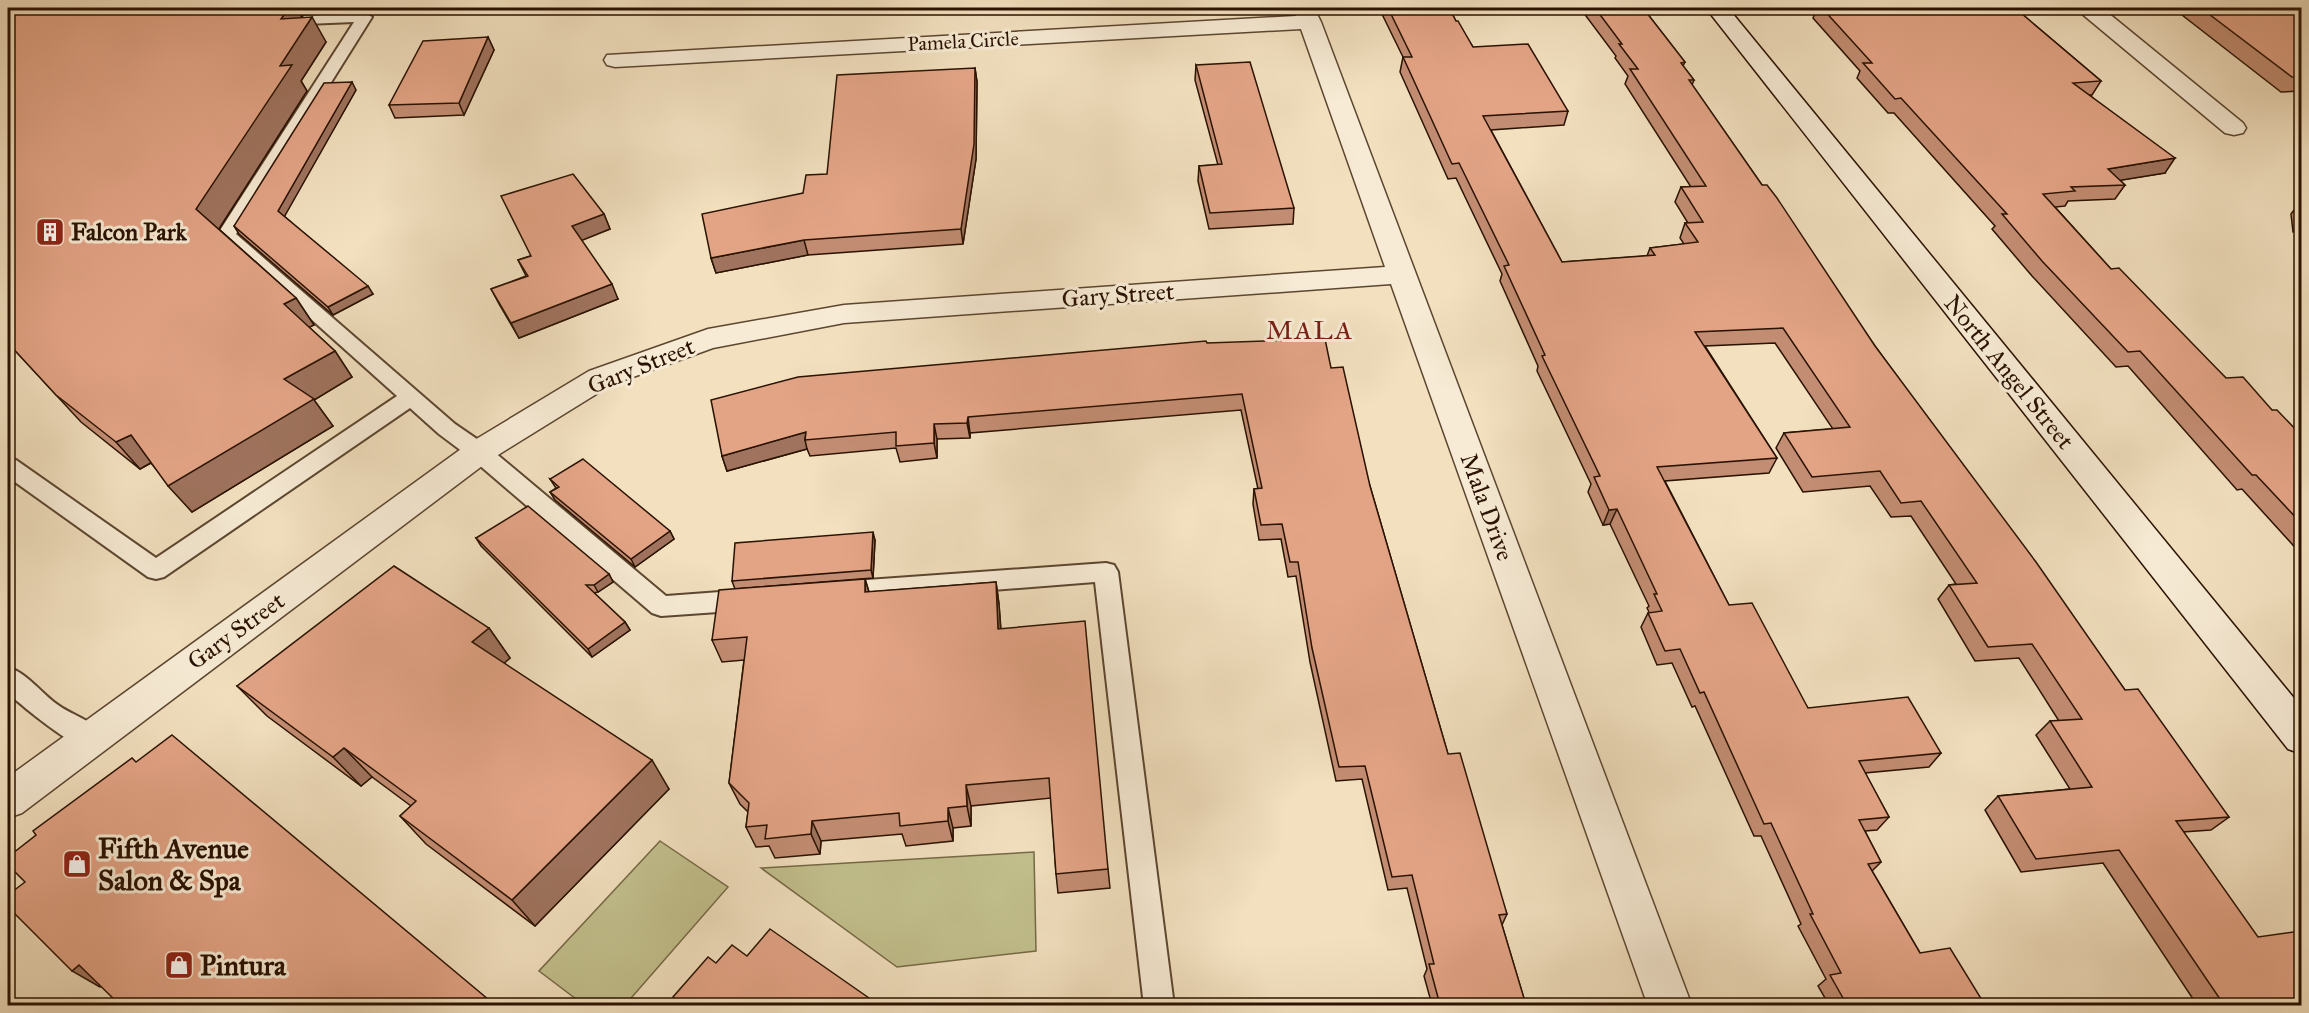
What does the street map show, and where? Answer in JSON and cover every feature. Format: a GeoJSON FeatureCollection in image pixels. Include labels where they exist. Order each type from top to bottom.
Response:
{"type":"FeatureCollection","features":[{"type":"Feature","properties":{"kind":"street","name":"North Angel Street"},"geometry":{"type":"LineString","coordinates":[[1717,8],[2301,737]]}},
{"type":"Feature","properties":{"kind":"street"},"geometry":{"type":"LineString","coordinates":[[2089,8],[2234,128]]}},
{"type":"Feature","properties":{"kind":"street","name":"Pamela Circle"},"geometry":{"type":"LineString","coordinates":[[615,60],[1307,15]]}},
{"type":"Feature","properties":{"kind":"street","name":"Mala Drive"},"geometry":{"type":"LineString","coordinates":[[1307,15],[1670,1005]]}},
{"type":"Feature","properties":{"kind":"street","name":"Gary Street"},"geometry":{"type":"LineString","coordinates":[[8,800],[479,452],[600,378],[708,339],[844,314],[1401,275]]}},
{"type":"Feature","properties":{"kind":"lane"},"geometry":{"type":"LineString","coordinates":[[261,22],[365,17],[226,235],[447,429],[479,452],[661,606],[766,598]]}},
{"type":"Feature","properties":{"kind":"lane"},"geometry":{"type":"LineString","coordinates":[[8,466],[156,570],[412,396]]}},
{"type":"Feature","properties":{"kind":"lane"},"geometry":{"type":"LineString","coordinates":[[813,595],[1106,572],[1159,1005]]}},
{"type":"Feature","properties":{"kind":"lane"},"geometry":{"type":"LineString","coordinates":[[8,678],[49,713],[91,738]]}},
{"type":"Feature","properties":{"kind":"shaded area"},"geometry":{"type":"Polygon","coordinates":[[[660,841],[728,887],[625,1005],[584,1005],[539,971],[660,841]]]}},
{"type":"Feature","properties":{"kind":"shaded area"},"geometry":{"type":"Polygon","coordinates":[[[1034,852],[1036,951],[897,967],[761,868],[1034,852]]]}},
{"type":"Feature","properties":{"kind":"building"},"geometry":{"type":"Polygon","coordinates":[[[8,8],[35,8],[40,13],[159,8],[289,8],[281,19],[312,17],[280,66],[292,65],[196,209],[296,298],[284,304],[335,351],[284,379],[314,399],[168,486],[131,435],[116,442],[56,395],[8,343],[8,8]]]}},
{"type":"Feature","properties":{"kind":"building"},"geometry":{"type":"Polygon","coordinates":[[[1388,8],[1449,8],[1473,47],[1528,44],[1568,111],[1483,116],[1562,262],[1655,255],[1650,248],[1698,242],[1685,223],[1703,222],[1681,187],[1706,186],[1630,69],[1638,69],[1595,8],[1643,8],[1685,62],[1681,63],[1694,80],[1689,80],[1762,185],[1767,185],[1777,198],[1875,346],[2036,562],[2125,690],[2138,689],[2229,817],[2176,821],[2258,937],[2301,931],[2301,1005],[2224,1005],[2119,850],[2036,859],[1998,796],[2092,787],[2050,721],[2082,719],[2032,644],[1988,647],[1949,585],[1977,583],[1921,501],[1901,503],[1880,471],[1812,477],[1784,433],[1850,427],[1783,328],[1695,332],[1777,458],[1657,467],[1729,605],[1752,603],[1808,708],[1908,697],[1941,753],[1859,761],[1889,817],[1859,820],[1881,862],[1868,864],[1920,953],[1950,948],[1985,1005],[1847,1005],[1830,975],[1841,973],[1810,914],[1813,914],[1771,823],[1764,824],[1704,692],[1700,693],[1680,649],[1665,651],[1648,613],[1662,611],[1654,594],[1657,594],[1617,509],[1609,510],[1594,477],[1600,476],[1542,356],[1545,355],[1504,266],[1509,265],[1459,163],[1452,164],[1403,57],[1412,57],[1388,8]]]}},
{"type":"Feature","properties":{"kind":"building"},"geometry":{"type":"Polygon","coordinates":[[[1822,8],[2015,8],[2101,81],[2073,83],[2175,158],[2108,169],[2125,185],[2071,187],[2075,191],[2043,194],[2111,269],[2119,268],[2226,378],[2243,377],[2272,410],[2277,410],[2301,435],[2301,523],[2256,475],[2252,475],[2140,351],[2128,352],[2042,261],[2002,214],[2007,214],[1901,98],[1895,99],[1863,63],[1872,63],[1822,8]]]}},
{"type":"Feature","properties":{"kind":"building"},"geometry":{"type":"Polygon","coordinates":[[[2201,8],[2301,8],[2301,77],[2292,77],[2201,8]]]}},
{"type":"Feature","properties":{"kind":"building"},"geometry":{"type":"Polygon","coordinates":[[[488,37],[459,103],[389,105],[423,41],[488,37]]]}},
{"type":"Feature","properties":{"kind":"building"},"geometry":{"type":"Polygon","coordinates":[[[1250,62],[1294,208],[1210,213],[1199,166],[1222,164],[1196,65],[1250,62]]]}},
{"type":"Feature","properties":{"kind":"building"},"geometry":{"type":"Polygon","coordinates":[[[975,68],[974,144],[961,229],[804,240],[711,258],[702,214],[803,193],[806,175],[827,174],[837,75],[975,68]]]}},
{"type":"Feature","properties":{"kind":"building"},"geometry":{"type":"Polygon","coordinates":[[[352,82],[278,211],[368,286],[328,307],[234,226],[324,83],[352,82]]]}},
{"type":"Feature","properties":{"kind":"building"},"geometry":{"type":"Polygon","coordinates":[[[573,174],[604,214],[572,226],[612,284],[511,323],[491,289],[528,276],[518,260],[531,256],[501,196],[573,174]]]}},
{"type":"Feature","properties":{"kind":"building"},"geometry":{"type":"Polygon","coordinates":[[[1325,339],[1331,368],[1343,367],[1370,486],[1448,754],[1460,753],[1507,914],[1499,915],[1526,1005],[1440,1005],[1429,964],[1434,964],[1412,875],[1392,877],[1365,766],[1339,767],[1312,648],[1298,562],[1290,562],[1282,524],[1261,525],[1254,489],[1262,488],[1242,394],[968,417],[967,423],[934,424],[934,443],[896,446],[896,432],[805,440],[806,432],[722,456],[711,400],[798,377],[1206,341],[1207,343],[1325,339]]]}},
{"type":"Feature","properties":{"kind":"building"},"geometry":{"type":"Polygon","coordinates":[[[583,459],[670,531],[631,559],[550,492],[559,487],[550,479],[583,459]]]}},
{"type":"Feature","properties":{"kind":"building"},"geometry":{"type":"Polygon","coordinates":[[[528,506],[609,574],[594,585],[586,585],[625,622],[588,649],[476,538],[528,506]]]}},
{"type":"Feature","properties":{"kind":"building"},"geometry":{"type":"Polygon","coordinates":[[[873,532],[871,570],[732,581],[735,543],[873,532]]]}},
{"type":"Feature","properties":{"kind":"building"},"geometry":{"type":"Polygon","coordinates":[[[394,566],[489,628],[472,642],[652,760],[512,900],[400,816],[416,801],[344,748],[333,757],[237,686],[394,566]]]}},
{"type":"Feature","properties":{"kind":"building"},"geometry":{"type":"Polygon","coordinates":[[[865,579],[865,592],[996,582],[998,629],[1085,621],[1108,869],[1056,874],[1049,778],[966,785],[967,806],[948,808],[948,821],[900,826],[899,813],[812,821],[811,834],[765,839],[767,825],[746,827],[749,803],[729,783],[747,637],[712,640],[719,590],[865,579]]]}},
{"type":"Feature","properties":{"kind":"building"},"geometry":{"type":"Polygon","coordinates":[[[172,735],[495,1005],[120,1005],[79,965],[72,971],[8,907],[8,895],[25,882],[8,865],[8,857],[36,835],[33,831],[132,758],[136,762],[172,735]]]}},
{"type":"Feature","properties":{"kind":"building"},"geometry":{"type":"Polygon","coordinates":[[[770,929],[879,1005],[683,1005],[673,997],[708,957],[716,963],[732,945],[747,956],[770,929]]]}},
{"type":"Feature","properties":{"kind":"place","name":"Falcon Park"},"geometry":{"type":"Point","coordinates":[50,232]}},
{"type":"Feature","properties":{"kind":"place","name":"Fifth Avenue Salon & Spa"},"geometry":{"type":"Point","coordinates":[77,864]}},
{"type":"Feature","properties":{"kind":"place","name":"Pintura"},"geometry":{"type":"Point","coordinates":[179,965]}},
{"type":"Feature","properties":{"kind":"district","name":"MALA"},"geometry":{"type":"Point","coordinates":[1310,330]}}]}
